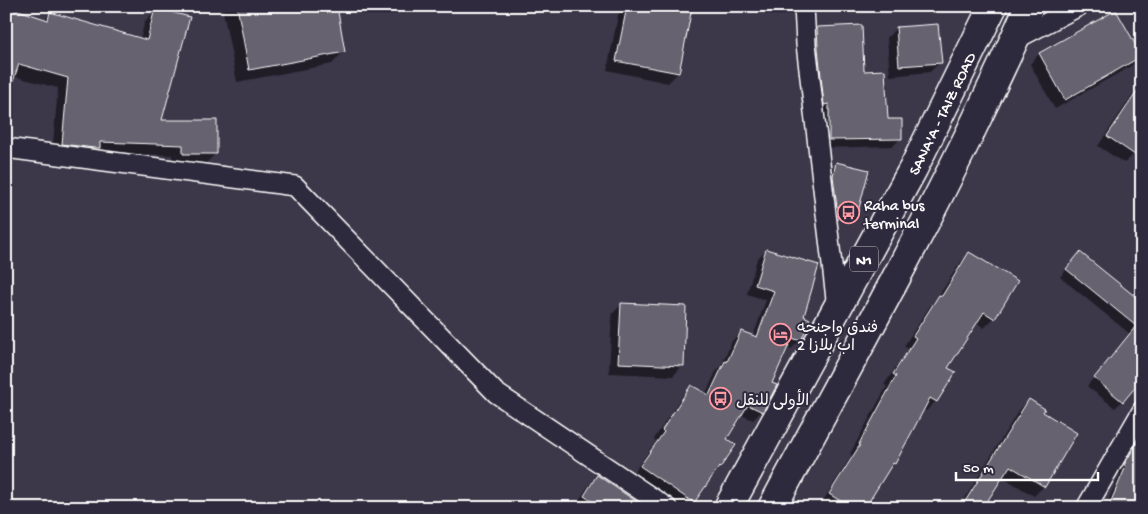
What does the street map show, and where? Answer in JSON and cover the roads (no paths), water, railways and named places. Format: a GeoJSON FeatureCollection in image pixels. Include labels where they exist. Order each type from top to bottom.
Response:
{"type":"FeatureCollection","features":[{"type":"Feature","properties":{"kind":"highway","name":"SANA'A - TAIZ ROAD"},"geometry":{"type":"LineString","coordinates":[[728,508],[914,169],[993,6]]}},
{"type":"Feature","properties":{"kind":"highway","name":"N1"},"geometry":{"type":"LineString","coordinates":[[772,508],[943,187],[1016,39],[1029,6]]}},
{"type":"Feature","properties":{"kind":"street"},"geometry":{"type":"LineString","coordinates":[[804,6],[806,44],[837,307]]}},
{"type":"Feature","properties":{"kind":"street"},"geometry":{"type":"LineString","coordinates":[[1016,39],[1079,6]]}},
{"type":"Feature","properties":{"kind":"street"},"geometry":{"type":"LineString","coordinates":[[6,148],[295,186],[496,393],[667,508]]}},
{"type":"Feature","properties":{"kind":"street"},"geometry":{"type":"LineString","coordinates":[[1086,508],[1142,411]]}},
{"type":"Feature","properties":{"kind":"place","name":"Raha bus terminal"},"geometry":{"type":"Point","coordinates":[848,213]}},
{"type":"Feature","properties":{"kind":"place","name":"فندق واجنحه اب بلازا 2"},"geometry":{"type":"Point","coordinates":[781,335]}},
{"type":"Feature","properties":{"kind":"place","name":"الأولى للنقل"},"geometry":{"type":"Point","coordinates":[720,399]}}]}
